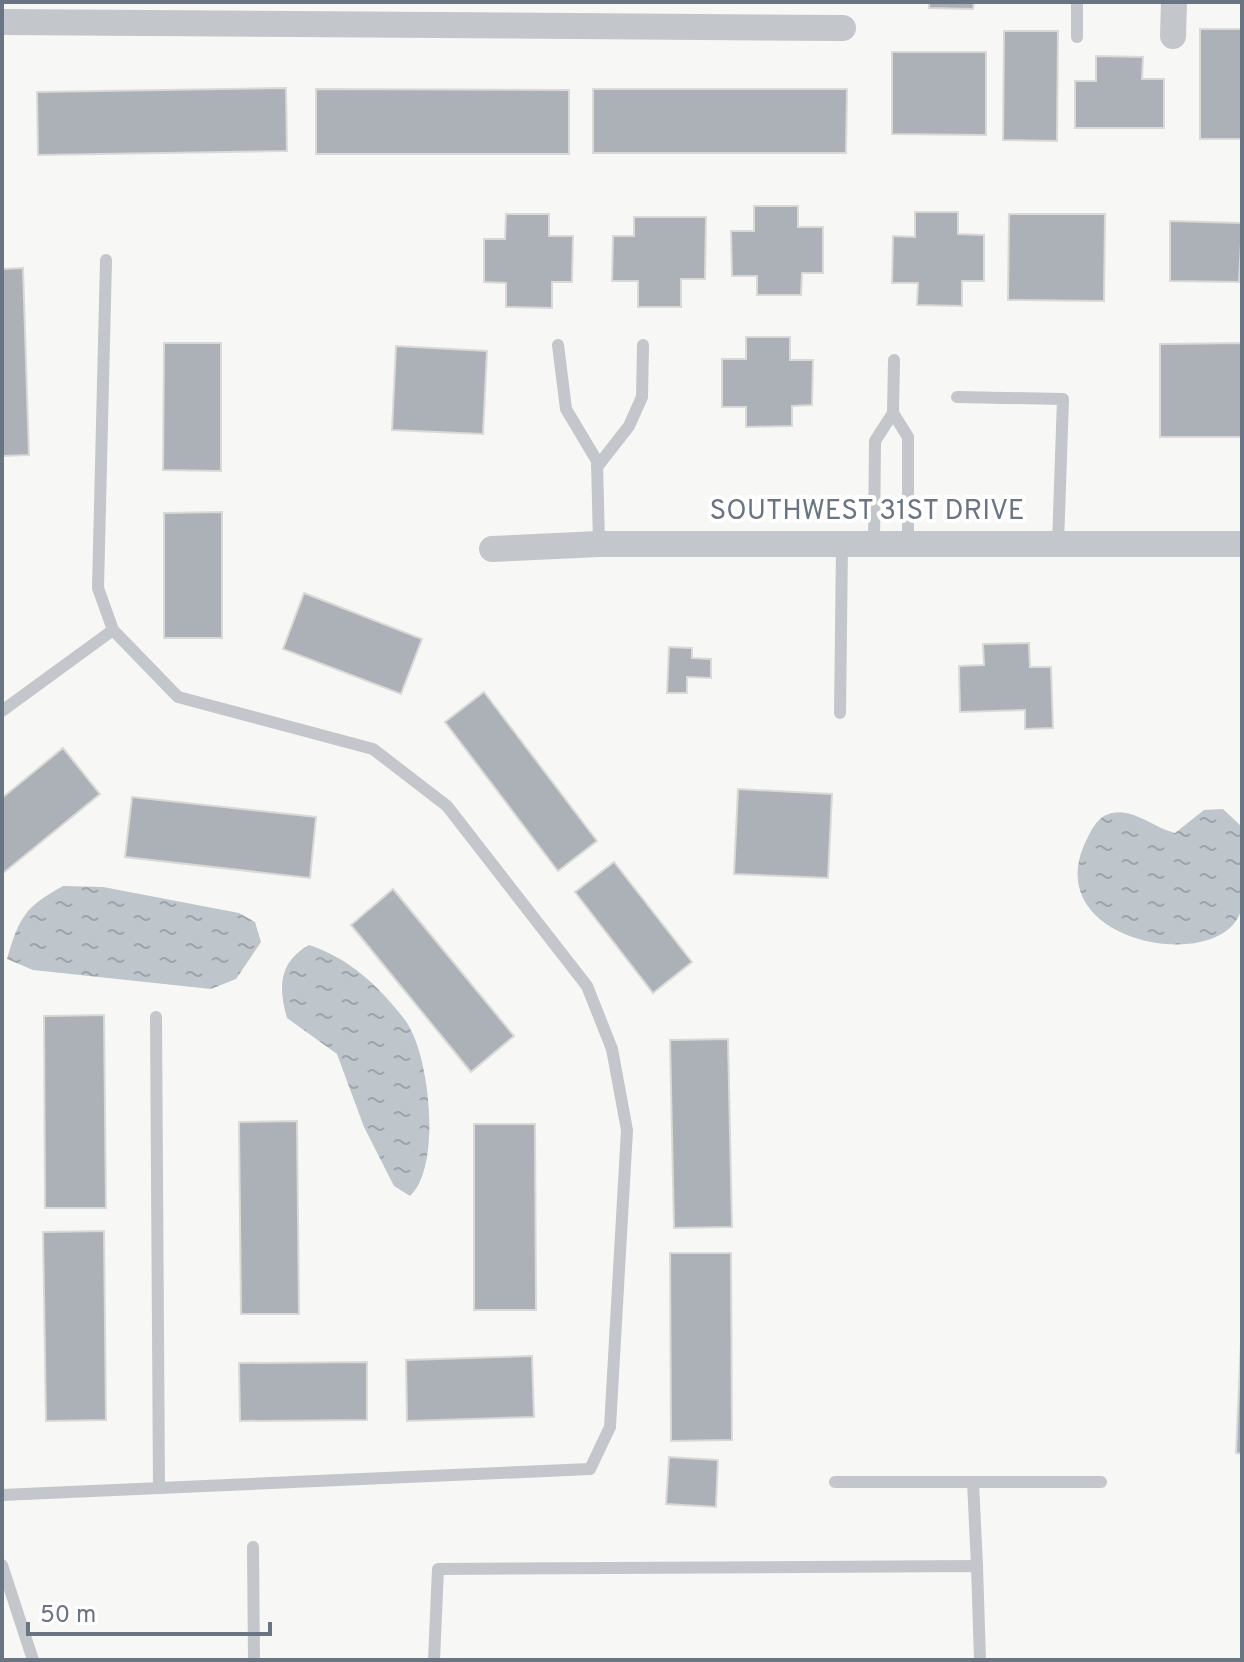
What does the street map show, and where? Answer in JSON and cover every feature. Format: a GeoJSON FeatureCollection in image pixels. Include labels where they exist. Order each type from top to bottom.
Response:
{"type":"FeatureCollection","features":[{"type":"Feature","properties":{"kind":"street"},"geometry":{"type":"LineString","coordinates":[[1173,36],[1174,2]]}},
{"type":"Feature","properties":{"kind":"street"},"geometry":{"type":"LineString","coordinates":[[2,22],[654,14],[843,28]]}},
{"type":"Feature","properties":{"kind":"street","name":"SOUTHWEST 31ST DRIVE"},"geometry":{"type":"LineString","coordinates":[[492,549],[599,544],[1242,544]]}},
{"type":"Feature","properties":{"kind":"lane"},"geometry":{"type":"LineString","coordinates":[[1077,2],[1077,37]]}},
{"type":"Feature","properties":{"kind":"lane"},"geometry":{"type":"LineString","coordinates":[[2,1495],[590,1469],[610,1427],[627,1130],[612,1049],[587,986],[447,806],[373,749],[178,697],[113,630],[98,588],[106,260]]}},
{"type":"Feature","properties":{"kind":"lane"},"geometry":{"type":"LineString","coordinates":[[558,345],[566,409],[597,461],[599,544]]}},
{"type":"Feature","properties":{"kind":"lane"},"geometry":{"type":"LineString","coordinates":[[597,467],[629,426],[642,397],[643,345]]}},
{"type":"Feature","properties":{"kind":"lane"},"geometry":{"type":"LineString","coordinates":[[874,544],[875,441],[893,413],[894,360]]}},
{"type":"Feature","properties":{"kind":"lane"},"geometry":{"type":"LineString","coordinates":[[957,397],[1063,399],[1058,544]]}},
{"type":"Feature","properties":{"kind":"lane"},"geometry":{"type":"LineString","coordinates":[[893,413],[908,437],[908,544]]}},
{"type":"Feature","properties":{"kind":"lane"},"geometry":{"type":"LineString","coordinates":[[840,713],[842,544]]}},
{"type":"Feature","properties":{"kind":"lane"},"geometry":{"type":"LineString","coordinates":[[2,711],[113,630]]}},
{"type":"Feature","properties":{"kind":"lane"},"geometry":{"type":"LineString","coordinates":[[156,1017],[159,1488]]}},
{"type":"Feature","properties":{"kind":"lane"},"geometry":{"type":"LineString","coordinates":[[835,1482],[1101,1482]]}},
{"type":"Feature","properties":{"kind":"lane"},"geometry":{"type":"LineString","coordinates":[[973,1482],[980,1660]]}},
{"type":"Feature","properties":{"kind":"lane"},"geometry":{"type":"LineString","coordinates":[[253,1547],[254,1660]]}},
{"type":"Feature","properties":{"kind":"lane"},"geometry":{"type":"LineString","coordinates":[[2,1565],[33,1660]]}},
{"type":"Feature","properties":{"kind":"lane"},"geometry":{"type":"LineString","coordinates":[[434,1660],[438,1569],[977,1566]]}},
{"type":"Feature","properties":{"kind":"water"},"geometry":{"type":"Polygon","coordinates":[[[1223,809],[1242,827],[1242,906],[1230,928],[1206,941],[1175,944],[1141,940],[1111,927],[1088,906],[1078,878],[1085,843],[1102,817],[1112,813],[1128,813],[1175,833],[1204,810],[1223,809]]]}},
{"type":"Feature","properties":{"kind":"water"},"geometry":{"type":"Polygon","coordinates":[[[63,886],[103,887],[239,913],[255,922],[261,942],[236,979],[211,989],[33,970],[7,959],[15,933],[25,915],[40,900],[63,886]]]}},
{"type":"Feature","properties":{"kind":"water"},"geometry":{"type":"Polygon","coordinates":[[[309,945],[363,975],[395,1008],[414,1036],[426,1083],[429,1136],[420,1181],[410,1196],[394,1186],[364,1127],[337,1054],[287,1018],[282,996],[283,976],[292,959],[309,945]]]}},
{"type":"Feature","properties":{"kind":"building"},"geometry":{"type":"Polygon","coordinates":[[[929,2],[974,2],[973,9],[929,8],[929,2]]]}},
{"type":"Feature","properties":{"kind":"building"},"geometry":{"type":"Polygon","coordinates":[[[1200,29],[1242,29],[1242,139],[1200,139],[1200,29]]]}},
{"type":"Feature","properties":{"kind":"building"},"geometry":{"type":"Polygon","coordinates":[[[1004,31],[1058,31],[1057,141],[1003,140],[1004,31]]]}},
{"type":"Feature","properties":{"kind":"building"},"geometry":{"type":"Polygon","coordinates":[[[892,52],[986,52],[986,135],[892,134],[892,52]]]}},
{"type":"Feature","properties":{"kind":"building"},"geometry":{"type":"Polygon","coordinates":[[[1096,56],[1143,57],[1142,79],[1164,79],[1164,128],[1075,128],[1075,81],[1096,81],[1096,56]]]}},
{"type":"Feature","properties":{"kind":"building"},"geometry":{"type":"Polygon","coordinates":[[[286,88],[287,151],[38,155],[37,92],[286,88]]]}},
{"type":"Feature","properties":{"kind":"building"},"geometry":{"type":"Polygon","coordinates":[[[316,89],[569,90],[569,154],[316,154],[316,89]]]}},
{"type":"Feature","properties":{"kind":"building"},"geometry":{"type":"Polygon","coordinates":[[[593,89],[847,89],[846,153],[593,153],[593,89]]]}},
{"type":"Feature","properties":{"kind":"building"},"geometry":{"type":"Polygon","coordinates":[[[754,206],[798,206],[798,227],[823,227],[823,273],[802,273],[801,295],[757,295],[757,276],[732,276],[731,231],[754,231],[754,206]]]}},
{"type":"Feature","properties":{"kind":"building"},"geometry":{"type":"Polygon","coordinates":[[[915,212],[958,212],[958,234],[984,235],[984,281],[962,281],[962,306],[917,305],[918,283],[892,283],[893,236],[915,237],[915,212]]]}},
{"type":"Feature","properties":{"kind":"building"},"geometry":{"type":"Polygon","coordinates":[[[506,214],[549,214],[549,236],[573,236],[572,282],[552,282],[552,308],[506,307],[506,283],[484,282],[484,239],[505,239],[506,214]]]}},
{"type":"Feature","properties":{"kind":"building"},"geometry":{"type":"Polygon","coordinates":[[[1009,214],[1105,214],[1104,301],[1008,300],[1009,214]]]}},
{"type":"Feature","properties":{"kind":"building"},"geometry":{"type":"Polygon","coordinates":[[[634,217],[706,217],[705,279],[681,279],[681,307],[638,307],[638,281],[612,281],[613,236],[634,236],[634,217]]]}},
{"type":"Feature","properties":{"kind":"building"},"geometry":{"type":"Polygon","coordinates":[[[1170,221],[1242,223],[1239,282],[1170,281],[1170,221]]]}},
{"type":"Feature","properties":{"kind":"building"},"geometry":{"type":"Polygon","coordinates":[[[23,268],[29,455],[2,456],[2,269],[23,268]]]}},
{"type":"Feature","properties":{"kind":"building"},"geometry":{"type":"Polygon","coordinates":[[[746,337],[790,337],[790,360],[813,360],[812,405],[792,406],[792,426],[746,427],[746,407],[722,407],[722,359],[746,359],[746,337]]]}},
{"type":"Feature","properties":{"kind":"building"},"geometry":{"type":"Polygon","coordinates":[[[164,343],[221,343],[221,471],[163,470],[164,343]]]}},
{"type":"Feature","properties":{"kind":"building"},"geometry":{"type":"Polygon","coordinates":[[[1242,343],[1242,437],[1160,437],[1160,344],[1242,343]]]}},
{"type":"Feature","properties":{"kind":"building"},"geometry":{"type":"Polygon","coordinates":[[[396,346],[487,351],[483,434],[392,430],[396,346]]]}},
{"type":"Feature","properties":{"kind":"building"},"geometry":{"type":"Polygon","coordinates":[[[222,512],[222,638],[164,638],[164,513],[222,512]]]}},
{"type":"Feature","properties":{"kind":"building"},"geometry":{"type":"Polygon","coordinates":[[[304,593],[422,639],[401,694],[283,649],[304,593]]]}},
{"type":"Feature","properties":{"kind":"building"},"geometry":{"type":"Polygon","coordinates":[[[1029,643],[1030,667],[1051,667],[1053,728],[1025,729],[1025,710],[960,712],[959,666],[984,665],[983,644],[1029,643]]]}},
{"type":"Feature","properties":{"kind":"building"},"geometry":{"type":"Polygon","coordinates":[[[669,647],[692,648],[692,658],[711,659],[711,678],[687,677],[687,693],[667,693],[669,647]]]}},
{"type":"Feature","properties":{"kind":"building"},"geometry":{"type":"Polygon","coordinates":[[[484,692],[597,841],[558,871],[445,722],[484,692]]]}},
{"type":"Feature","properties":{"kind":"building"},"geometry":{"type":"Polygon","coordinates":[[[63,748],[100,794],[2,874],[2,798],[63,748]]]}},
{"type":"Feature","properties":{"kind":"building"},"geometry":{"type":"Polygon","coordinates":[[[738,789],[832,794],[828,878],[734,874],[738,789]]]}},
{"type":"Feature","properties":{"kind":"building"},"geometry":{"type":"Polygon","coordinates":[[[132,797],[316,817],[310,878],[125,857],[132,797]]]}},
{"type":"Feature","properties":{"kind":"building"},"geometry":{"type":"Polygon","coordinates":[[[614,862],[692,962],[653,993],[575,892],[614,862]]]}},
{"type":"Feature","properties":{"kind":"building"},"geometry":{"type":"Polygon","coordinates":[[[393,889],[514,1036],[471,1072],[351,925],[393,889]]]}},
{"type":"Feature","properties":{"kind":"building"},"geometry":{"type":"Polygon","coordinates":[[[104,1015],[106,1208],[45,1208],[44,1016],[104,1015]]]}},
{"type":"Feature","properties":{"kind":"building"},"geometry":{"type":"Polygon","coordinates":[[[728,1039],[732,1227],[674,1228],[670,1040],[728,1039]]]}},
{"type":"Feature","properties":{"kind":"building"},"geometry":{"type":"Polygon","coordinates":[[[297,1121],[299,1314],[241,1314],[239,1122],[297,1121]]]}},
{"type":"Feature","properties":{"kind":"building"},"geometry":{"type":"Polygon","coordinates":[[[474,1124],[535,1124],[536,1310],[474,1310],[474,1124]]]}},
{"type":"Feature","properties":{"kind":"building"},"geometry":{"type":"Polygon","coordinates":[[[104,1231],[106,1420],[46,1421],[43,1232],[104,1231]]]}},
{"type":"Feature","properties":{"kind":"building"},"geometry":{"type":"Polygon","coordinates":[[[670,1253],[731,1253],[732,1440],[671,1441],[670,1253]]]}},
{"type":"Feature","properties":{"kind":"building"},"geometry":{"type":"Polygon","coordinates":[[[1242,1341],[1242,1454],[1236,1453],[1242,1341]]]}},
{"type":"Feature","properties":{"kind":"building"},"geometry":{"type":"Polygon","coordinates":[[[532,1356],[534,1417],[407,1421],[406,1360],[532,1356]]]}},
{"type":"Feature","properties":{"kind":"building"},"geometry":{"type":"Polygon","coordinates":[[[367,1362],[367,1420],[240,1421],[239,1363],[367,1362]]]}},
{"type":"Feature","properties":{"kind":"building"},"geometry":{"type":"Polygon","coordinates":[[[669,1457],[718,1460],[716,1507],[666,1504],[669,1457]]]}}]}
